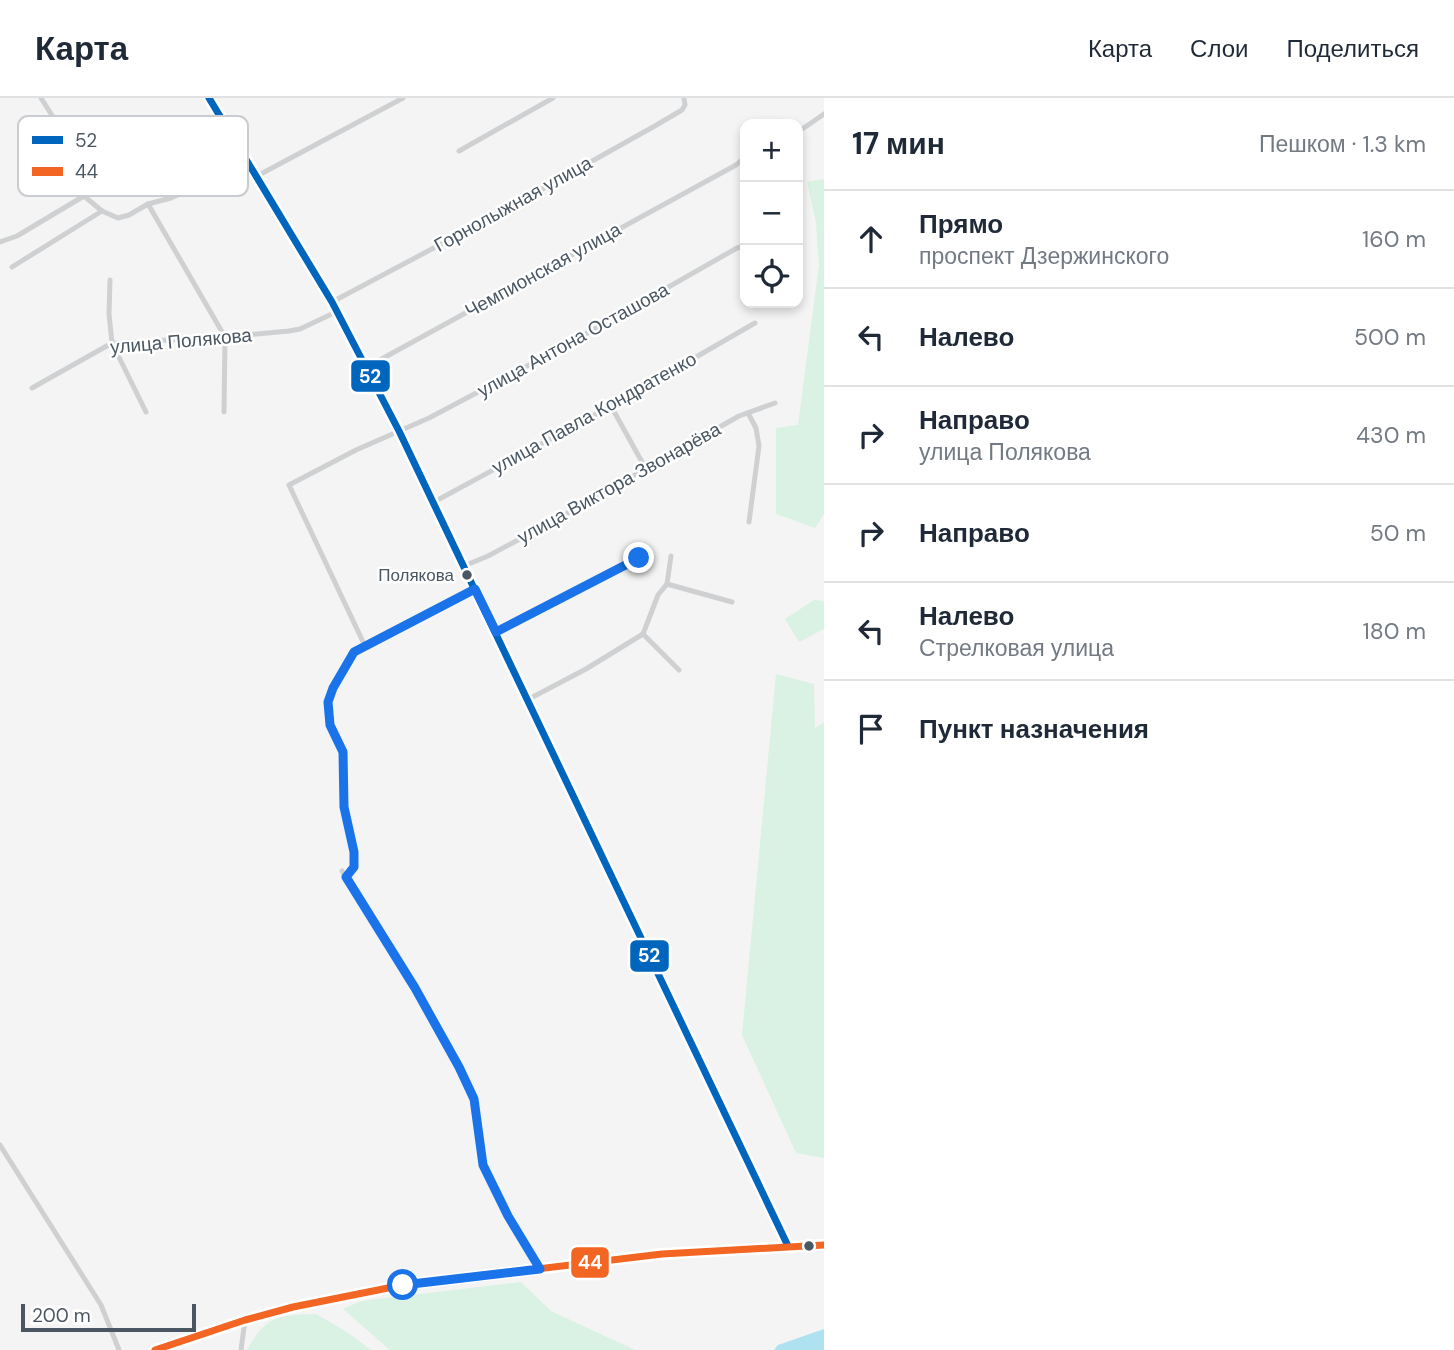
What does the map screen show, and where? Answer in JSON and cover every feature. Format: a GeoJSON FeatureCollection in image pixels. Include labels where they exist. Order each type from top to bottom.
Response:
{"type":"FeatureCollection","features":[{"type":"Feature","properties":{"kind":"street"},"geometry":{"type":"LineString","coordinates":[[41,98],[53,116]]}},
{"type":"Feature","properties":{"kind":"street"},"geometry":{"type":"LineString","coordinates":[[209,98],[220,116]]}},
{"type":"Feature","properties":{"kind":"street"},"geometry":{"type":"LineString","coordinates":[[257,176],[403,98]]}},
{"type":"Feature","properties":{"kind":"street"},"geometry":{"type":"LineString","coordinates":[[459,151],[553,98]]}},
{"type":"Feature","properties":{"kind":"street","name":"Горнолыжная улица"},"geometry":{"type":"LineString","coordinates":[[332,302],[653,127],[682,110],[685,105],[684,98]]}},
{"type":"Feature","properties":{"kind":"street"},"geometry":{"type":"LineString","coordinates":[[803,129],[824,114]]}},
{"type":"Feature","properties":{"kind":"street","name":"Чемпионская улица"},"geometry":{"type":"LineString","coordinates":[[367,367],[740,161]]}},
{"type":"Feature","properties":{"kind":"street"},"geometry":{"type":"LineString","coordinates":[[248,162],[332,302],[399,431],[788,1246]]}},
{"type":"Feature","properties":{"kind":"street"},"geometry":{"type":"LineString","coordinates":[[0,242],[17,236],[84,196],[102,211],[118,218],[171,196]]}},
{"type":"Feature","properties":{"kind":"street"},"geometry":{"type":"LineString","coordinates":[[148,204],[225,337],[223,412]]}},
{"type":"Feature","properties":{"kind":"street"},"geometry":{"type":"LineString","coordinates":[[12,267],[102,211]]}},
{"type":"Feature","properties":{"kind":"street","name":"улица Антона Осташова"},"geometry":{"type":"LineString","coordinates":[[365,646],[289,485],[356,450],[429,418],[740,247]]}},
{"type":"Feature","properties":{"kind":"street"},"geometry":{"type":"LineString","coordinates":[[110,280],[112,342],[146,412]]}},
{"type":"Feature","properties":{"kind":"street","name":"улица Полякова"},"geometry":{"type":"LineString","coordinates":[[32,388],[112,342],[289,331],[300,329],[336,312]]}},
{"type":"Feature","properties":{"kind":"street","name":"улица Павла Кондратенко"},"geometry":{"type":"LineString","coordinates":[[434,502],[611,406],[755,323]]}},
{"type":"Feature","properties":{"kind":"street","name":"улица Виктора Звонарёва"},"geometry":{"type":"LineString","coordinates":[[464,566],[488,556],[644,472],[748,413],[775,403]]}},
{"type":"Feature","properties":{"kind":"street"},"geometry":{"type":"LineString","coordinates":[[611,406],[642,462],[644,472]]}},
{"type":"Feature","properties":{"kind":"street"},"geometry":{"type":"LineString","coordinates":[[748,413],[756,428],[759,446],[748,522]]}},
{"type":"Feature","properties":{"kind":"street"},"geometry":{"type":"LineString","coordinates":[[527,700],[586,669],[643,634],[658,595],[667,584],[671,556]]}},
{"type":"Feature","properties":{"kind":"street"},"geometry":{"type":"LineString","coordinates":[[496,632],[639,558]]}},
{"type":"Feature","properties":{"kind":"street"},"geometry":{"type":"LineString","coordinates":[[667,584],[732,602]]}},
{"type":"Feature","properties":{"kind":"street"},"geometry":{"type":"LineString","coordinates":[[475,589],[354,652],[333,688],[328,702],[330,725],[343,752],[344,807],[354,852],[354,867],[344,874],[408,977],[459,1067],[474,1099],[483,1165],[508,1216],[540,1269]]}},
{"type":"Feature","properties":{"kind":"street"},"geometry":{"type":"LineString","coordinates":[[643,634],[679,670]]}},
{"type":"Feature","properties":{"kind":"street"},"geometry":{"type":"LineString","coordinates":[[0,1146],[100,1305],[119,1350]]}},
{"type":"Feature","properties":{"kind":"street"},"geometry":{"type":"LineString","coordinates":[[155,1350],[245,1320],[317,1301],[403,1285],[662,1254],[824,1245]]}},
{"type":"Feature","properties":{"kind":"street"},"geometry":{"type":"LineString","coordinates":[[241,1350],[245,1320]]}},
{"type":"Feature","properties":{"kind":"green space"},"geometry":{"type":"Polygon","coordinates":[[[824,179],[824,514],[815,528],[776,514],[776,428],[798,425],[819,265],[816,223],[807,182],[824,179]]]}},
{"type":"Feature","properties":{"kind":"green space"},"geometry":{"type":"Polygon","coordinates":[[[814,600],[824,601],[824,629],[799,642],[785,619],[814,600]]]}},
{"type":"Feature","properties":{"kind":"green space"},"geometry":{"type":"Polygon","coordinates":[[[776,674],[814,684],[815,728],[824,722],[824,1158],[796,1153],[742,1035],[776,674]]]}},
{"type":"Feature","properties":{"kind":"green space"},"geometry":{"type":"Polygon","coordinates":[[[521,1282],[551,1311],[635,1350],[390,1350],[343,1309],[361,1301],[521,1282]]]}},
{"type":"Feature","properties":{"kind":"green space"},"geometry":{"type":"Polygon","coordinates":[[[316,1314],[371,1350],[247,1350],[261,1330],[275,1319],[316,1314]]]}},
{"type":"Feature","properties":{"kind":"water"},"geometry":{"type":"Polygon","coordinates":[[[824,1329],[824,1350],[774,1350],[778,1345],[824,1329]]]}},
{"type":"Feature","properties":{"kind":"transit line","name":"52"},"geometry":{"type":"LineString","coordinates":[[209,98],[220,116]]}},
{"type":"Feature","properties":{"kind":"transit line","name":"52"},"geometry":{"type":"LineString","coordinates":[[248,163],[332,302],[399,431],[788,1246]]}},
{"type":"Feature","properties":{"kind":"transit line","name":"44"},"geometry":{"type":"LineString","coordinates":[[155,1350],[293,1307],[403,1285],[662,1254],[824,1245]]}},
{"type":"Feature","properties":{"kind":"place","name":"Полякова"},"geometry":{"type":"Point","coordinates":[467,575]}},
{"type":"Feature","properties":{"kind":"route"},"geometry":{"type":"LineString","coordinates":[[403,1285],[540,1269],[508,1216],[483,1165],[474,1099],[459,1067],[415,988],[346,877],[354,867],[354,852],[344,807],[343,752],[330,725],[328,702],[354,652],[475,589],[496,632],[639,558]]}}]}
